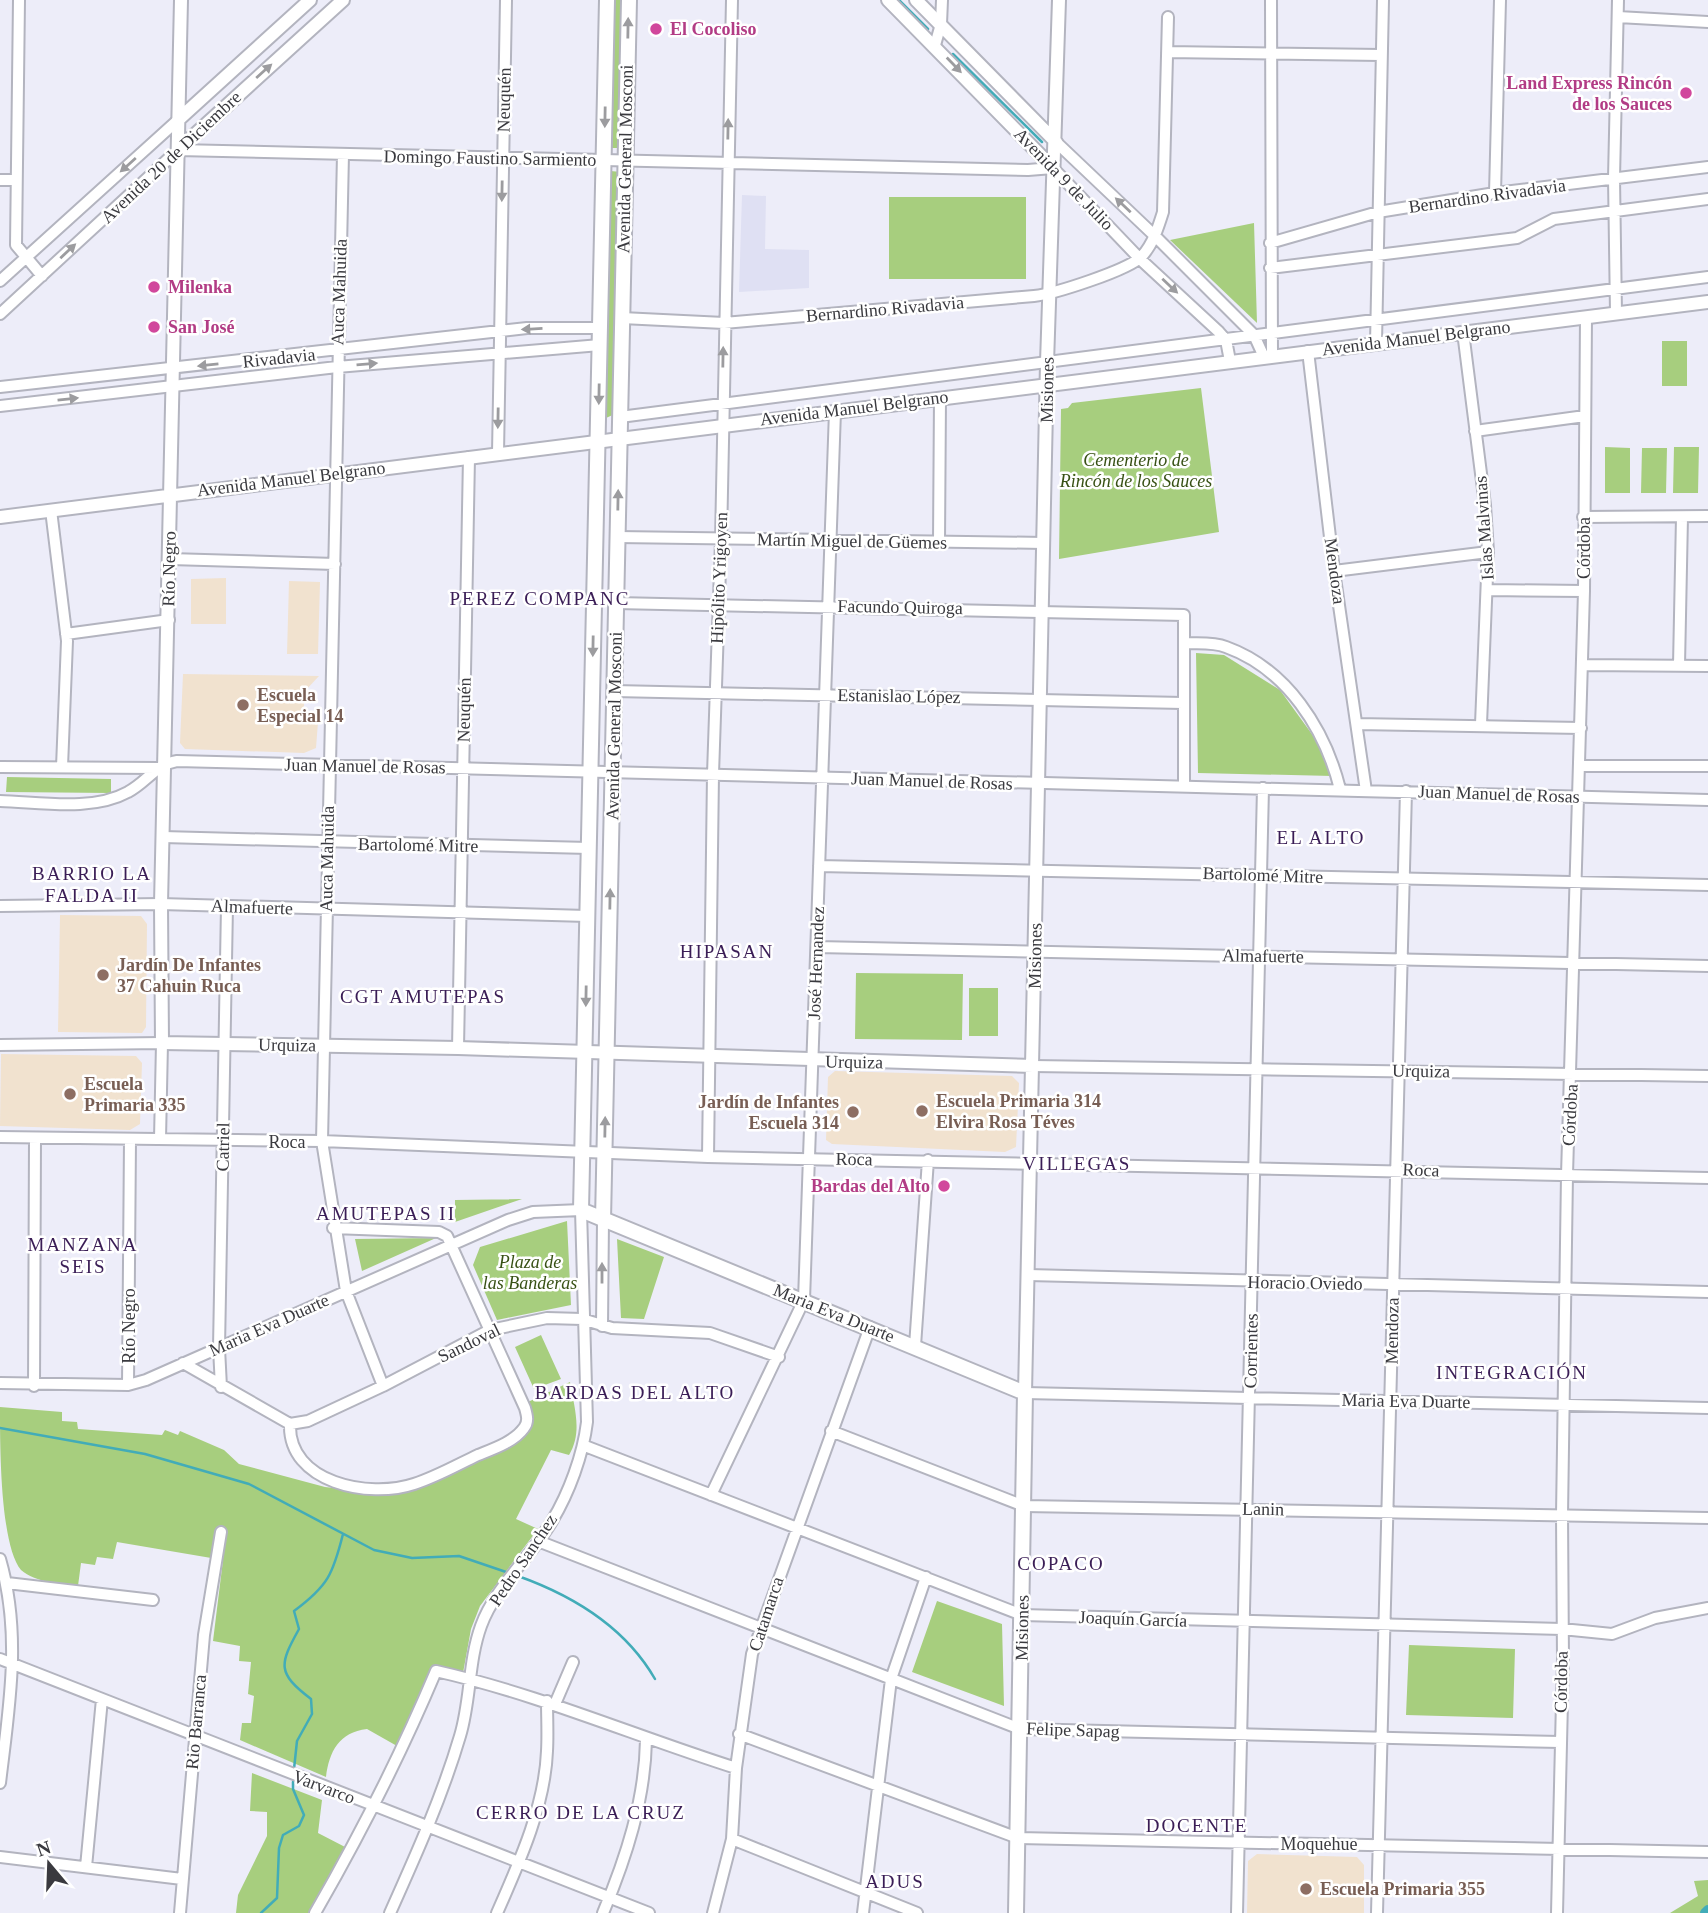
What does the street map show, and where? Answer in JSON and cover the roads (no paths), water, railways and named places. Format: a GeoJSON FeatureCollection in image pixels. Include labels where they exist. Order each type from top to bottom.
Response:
{"type":"FeatureCollection","features":[{"type":"Feature","properties":{"kind":"main road","name":"Avenida General Mosconi"},"geometry":{"type":"LineString","coordinates":[[581,1210],[607,0]]}},
{"type":"Feature","properties":{"kind":"main road","name":"Avenida General Mosconi"},"geometry":{"type":"LineString","coordinates":[[603,1220],[629,0]]}},
{"type":"Feature","properties":{"kind":"main road","name":"Maria Eva Duarte"},"geometry":{"type":"LineString","coordinates":[[581,1210],[1025,1393]]}},
{"type":"Feature","properties":{"kind":"main road","name":"Misiones"},"geometry":{"type":"LineString","coordinates":[[1016,1913],[1025,1393]]}},
{"type":"Feature","properties":{"kind":"street"},"geometry":{"type":"LineString","coordinates":[[19,0],[16,245],[42,276]]}},
{"type":"Feature","properties":{"kind":"street","name":"Río Negro"},"geometry":{"type":"LineString","coordinates":[[160,1139],[162,765],[169,621],[181,0]]}},
{"type":"Feature","properties":{"kind":"street","name":"Avenida 20 de Diciembre"},"geometry":{"type":"LineString","coordinates":[[0,281],[310,0]]}},
{"type":"Feature","properties":{"kind":"street","name":"Avenida 20 de Diciembre"},"geometry":{"type":"LineString","coordinates":[[0,314],[343,0]]}},
{"type":"Feature","properties":{"kind":"street","name":"Neuquén"},"geometry":{"type":"LineString","coordinates":[[498,453],[506,0]]}},
{"type":"Feature","properties":{"kind":"street","name":"Hipólito Yrigoyen"},"geometry":{"type":"LineString","coordinates":[[708,1157],[713,774],[721,540],[732,0]]}},
{"type":"Feature","properties":{"kind":"street","name":"Avenida 9 de Julio"},"geometry":{"type":"LineString","coordinates":[[888,0],[935,45],[1140,258],[1226,340]]}},
{"type":"Feature","properties":{"kind":"street","name":"Avenida 9 de Julio"},"geometry":{"type":"LineString","coordinates":[[916,0],[1056,142],[1254,335],[1268,356]]}},
{"type":"Feature","properties":{"kind":"street"},"geometry":{"type":"LineString","coordinates":[[935,45],[941,24],[942,0]]}},
{"type":"Feature","properties":{"kind":"street","name":"Misiones"},"geometry":{"type":"LineString","coordinates":[[1025,1393],[1047,363],[1059,0]]}},
{"type":"Feature","properties":{"kind":"street"},"geometry":{"type":"LineString","coordinates":[[1268,356],[1271,0]]}},
{"type":"Feature","properties":{"kind":"street"},"geometry":{"type":"LineString","coordinates":[[1376,343],[1382,0]]}},
{"type":"Feature","properties":{"kind":"street"},"geometry":{"type":"LineString","coordinates":[[1495,193],[1500,0]]}},
{"type":"Feature","properties":{"kind":"street"},"geometry":{"type":"LineString","coordinates":[[1616,313],[1614,178],[1618,0]]}},
{"type":"Feature","properties":{"kind":"street"},"geometry":{"type":"LineString","coordinates":[[1140,258],[1155,236],[1163,212],[1168,17]]}},
{"type":"Feature","properties":{"kind":"street"},"geometry":{"type":"LineString","coordinates":[[1618,17],[1708,22]]}},
{"type":"Feature","properties":{"kind":"street"},"geometry":{"type":"LineString","coordinates":[[1167,52],[1381,55]]}},
{"type":"Feature","properties":{"kind":"street","name":"Domingo Faustino Sarmiento"},"geometry":{"type":"LineString","coordinates":[[178,150],[1028,170],[1053,168]]}},
{"type":"Feature","properties":{"kind":"street","name":"Auca Mahuida"},"geometry":{"type":"LineString","coordinates":[[343,154],[322,1142],[346,1290],[383,1386]]}},
{"type":"Feature","properties":{"kind":"street","name":"Bernardino Rivadavia"},"geometry":{"type":"LineString","coordinates":[[1270,243],[1378,212],[1495,193],[1708,167]]}},
{"type":"Feature","properties":{"kind":"street"},"geometry":{"type":"LineString","coordinates":[[0,180],[15,180]]}},
{"type":"Feature","properties":{"kind":"street"},"geometry":{"type":"LineString","coordinates":[[1270,268],[1517,238],[1554,219],[1708,199]]}},
{"type":"Feature","properties":{"kind":"street","name":"Bernardino Rivadavia"},"geometry":{"type":"LineString","coordinates":[[622,318],[724,323],[1049,294],[1140,258]]}},
{"type":"Feature","properties":{"kind":"street"},"geometry":{"type":"LineString","coordinates":[[620,418],[1708,276]]}},
{"type":"Feature","properties":{"kind":"street","name":"Avenida Manuel Belgrano"},"geometry":{"type":"LineString","coordinates":[[0,517],[1708,302]]}},
{"type":"Feature","properties":{"kind":"street","name":"Córdoba"},"geometry":{"type":"LineString","coordinates":[[1557,1913],[1567,1175],[1576,964],[1584,591],[1586,317]]}},
{"type":"Feature","properties":{"kind":"street","name":"Rivadavia"},"geometry":{"type":"LineString","coordinates":[[0,387],[337,352],[527,328],[600,328]]}},
{"type":"Feature","properties":{"kind":"street","name":"Islas Malvinas"},"geometry":{"type":"LineString","coordinates":[[1463,332],[1488,552],[1481,724]]}},
{"type":"Feature","properties":{"kind":"street"},"geometry":{"type":"LineString","coordinates":[[1226,340],[1230,361]]}},
{"type":"Feature","properties":{"kind":"street","name":"Rivadavia"},"geometry":{"type":"LineString","coordinates":[[0,406],[337,367],[600,345]]}},
{"type":"Feature","properties":{"kind":"street","name":"Mendoza"},"geometry":{"type":"LineString","coordinates":[[1308,351],[1334,571],[1366,791]]}},
{"type":"Feature","properties":{"kind":"street"},"geometry":{"type":"LineString","coordinates":[[939,541],[940,398]]}},
{"type":"Feature","properties":{"kind":"street","name":"José Hernandez"},"geometry":{"type":"LineString","coordinates":[[711,1495],[804,1300],[826,606],[835,411]]}},
{"type":"Feature","properties":{"kind":"street"},"geometry":{"type":"LineString","coordinates":[[1475,431],[1585,416]]}},
{"type":"Feature","properties":{"kind":"street","name":"Neuquén"},"geometry":{"type":"LineString","coordinates":[[457,1048],[469,457]]}},
{"type":"Feature","properties":{"kind":"street"},"geometry":{"type":"LineString","coordinates":[[51,510],[66,634],[62,767]]}},
{"type":"Feature","properties":{"kind":"street"},"geometry":{"type":"LineString","coordinates":[[1583,517],[1708,516]]}},
{"type":"Feature","properties":{"kind":"street"},"geometry":{"type":"LineString","coordinates":[[1679,665],[1682,517]]}},
{"type":"Feature","properties":{"kind":"street","name":"Martín Miguel de Güemes"},"geometry":{"type":"LineString","coordinates":[[617,537],[1044,543]]}},
{"type":"Feature","properties":{"kind":"street"},"geometry":{"type":"LineString","coordinates":[[1334,571],[1488,552]]}},
{"type":"Feature","properties":{"kind":"street"},"geometry":{"type":"LineString","coordinates":[[170,559],[335,564]]}},
{"type":"Feature","properties":{"kind":"street"},"geometry":{"type":"LineString","coordinates":[[1488,590],[1584,591]]}},
{"type":"Feature","properties":{"kind":"street","name":"Facundo Quiroga"},"geometry":{"type":"LineString","coordinates":[[616,603],[1184,615],[1184,643]]}},
{"type":"Feature","properties":{"kind":"street"},"geometry":{"type":"LineString","coordinates":[[66,634],[169,621]]}},
{"type":"Feature","properties":{"kind":"street"},"geometry":{"type":"LineString","coordinates":[[1184,787],[1184,643],[1226,647],[1248,657],[1284,683],[1319,733],[1335,769],[1340,789]]}},
{"type":"Feature","properties":{"kind":"street"},"geometry":{"type":"LineString","coordinates":[[1582,665],[1708,666]]}},
{"type":"Feature","properties":{"kind":"street","name":"Estanislao López"},"geometry":{"type":"LineString","coordinates":[[614,691],[1184,703]]}},
{"type":"Feature","properties":{"kind":"street"},"geometry":{"type":"LineString","coordinates":[[1357,724],[1481,724],[1581,728]]}},
{"type":"Feature","properties":{"kind":"street"},"geometry":{"type":"LineString","coordinates":[[0,801],[108,800],[129,792],[162,765]]}},
{"type":"Feature","properties":{"kind":"street","name":"Juan Manuel de Rosas"},"geometry":{"type":"LineString","coordinates":[[0,768],[162,765],[591,770],[1708,800]]}},
{"type":"Feature","properties":{"kind":"street"},"geometry":{"type":"LineString","coordinates":[[1580,766],[1708,766]]}},
{"type":"Feature","properties":{"kind":"street","name":"Corrientes"},"geometry":{"type":"LineString","coordinates":[[1237,1913],[1263,788]]}},
{"type":"Feature","properties":{"kind":"street","name":"Mendoza"},"geometry":{"type":"LineString","coordinates":[[1377,1913],[1406,791]]}},
{"type":"Feature","properties":{"kind":"street","name":"Bartolomé Mitre"},"geometry":{"type":"LineString","coordinates":[[163,837],[327,844],[589,848]]}},
{"type":"Feature","properties":{"kind":"street","name":"Bartolomé Mitre"},"geometry":{"type":"LineString","coordinates":[[819,866],[1261,874],[1403,881],[1708,885]]}},
{"type":"Feature","properties":{"kind":"street","name":"Almafuerte"},"geometry":{"type":"LineString","coordinates":[[0,906],[162,904],[327,911],[587,916]]}},
{"type":"Feature","properties":{"kind":"street","name":"Catriel"},"geometry":{"type":"LineString","coordinates":[[221,1387],[219,1348],[228,906]]}},
{"type":"Feature","properties":{"kind":"street","name":"Almafuerte"},"geometry":{"type":"LineString","coordinates":[[817,947],[1708,966]]}},
{"type":"Feature","properties":{"kind":"street","name":"Urquiza"},"geometry":{"type":"LineString","coordinates":[[0,1045],[323,1045],[1033,1066],[1708,1076]]}},
{"type":"Feature","properties":{"kind":"street","name":"Roca"},"geometry":{"type":"LineString","coordinates":[[0,1137],[322,1142],[708,1157],[1708,1178]]}},
{"type":"Feature","properties":{"kind":"street"},"geometry":{"type":"LineString","coordinates":[[34,1386],[35,1139]]}},
{"type":"Feature","properties":{"kind":"street","name":"Río Negro"},"geometry":{"type":"LineString","coordinates":[[128,1385],[130,1140]]}},
{"type":"Feature","properties":{"kind":"street"},"geometry":{"type":"LineString","coordinates":[[915,1346],[928,1160]]}},
{"type":"Feature","properties":{"kind":"street","name":"Maria Eva Duarte"},"geometry":{"type":"LineString","coordinates":[[0,1383],[34,1386],[128,1385],[219,1348],[452,1242],[533,1213],[581,1210]]}},
{"type":"Feature","properties":{"kind":"street","name":"Avenida General Mosconi"},"geometry":{"type":"LineString","coordinates":[[581,1210],[582,1319]]}},
{"type":"Feature","properties":{"kind":"street","name":"Avenida General Mosconi"},"geometry":{"type":"LineString","coordinates":[[602,1326],[603,1220]]}},
{"type":"Feature","properties":{"kind":"street"},"geometry":{"type":"LineString","coordinates":[[183,1363],[290,1424],[289,1438],[295,1454],[313,1474],[334,1481],[388,1487],[413,1485],[505,1443],[525,1427],[527,1419],[452,1242],[439,1232],[334,1228]]}},
{"type":"Feature","properties":{"kind":"street","name":"Horacio Oviedo"},"geometry":{"type":"LineString","coordinates":[[1028,1275],[1708,1292]]}},
{"type":"Feature","properties":{"kind":"street","name":"Sandoval"},"geometry":{"type":"LineString","coordinates":[[290,1424],[308,1421],[383,1386],[490,1330],[547,1318],[582,1319],[602,1326],[710,1333],[779,1357]]}},
{"type":"Feature","properties":{"kind":"street","name":"Pedro Sanchez"},"geometry":{"type":"LineString","coordinates":[[390,1913],[428,1828],[461,1733],[469,1678],[481,1625],[503,1588],[552,1521],[584,1446],[587,1422],[582,1319]]}},
{"type":"Feature","properties":{"kind":"street","name":"Catamarca"},"geometry":{"type":"LineString","coordinates":[[713,1913],[732,1839],[739,1734],[752,1654],[795,1527],[870,1327]]}},
{"type":"Feature","properties":{"kind":"street","name":"Maria Eva Duarte"},"geometry":{"type":"LineString","coordinates":[[1025,1393],[1708,1408]]}},
{"type":"Feature","properties":{"kind":"street","name":"Lanin"},"geometry":{"type":"LineString","coordinates":[[831,1432],[1024,1506],[1708,1518]]}},
{"type":"Feature","properties":{"kind":"street","name":"Joaquín García"},"geometry":{"type":"LineString","coordinates":[[584,1446],[1022,1615],[1245,1623],[1562,1629],[1612,1634],[1655,1618],[1708,1608]]}},
{"type":"Feature","properties":{"kind":"street","name":"Rio Barranca"},"geometry":{"type":"LineString","coordinates":[[180,1913],[204,1634],[221,1532]]}},
{"type":"Feature","properties":{"kind":"street","name":"Felipe Sapag"},"geometry":{"type":"LineString","coordinates":[[538,1541],[760,1630],[1020,1729],[1560,1742]]}},
{"type":"Feature","properties":{"kind":"street"},"geometry":{"type":"LineString","coordinates":[[0,1559],[7,1583],[15,1664],[0,1783]]}},
{"type":"Feature","properties":{"kind":"street"},"geometry":{"type":"LineString","coordinates":[[863,1913],[891,1679],[926,1577]]}},
{"type":"Feature","properties":{"kind":"street"},"geometry":{"type":"LineString","coordinates":[[7,1583],[153,1600]]}},
{"type":"Feature","properties":{"kind":"street","name":"Varvarco"},"geometry":{"type":"LineString","coordinates":[[0,1659],[649,1913]]}},
{"type":"Feature","properties":{"kind":"street"},"geometry":{"type":"LineString","coordinates":[[497,1913],[519,1863],[542,1787],[548,1753],[551,1703],[573,1662]]}},
{"type":"Feature","properties":{"kind":"street"},"geometry":{"type":"LineString","coordinates":[[315,1913],[352,1850],[407,1738],[436,1671],[469,1678],[551,1703],[646,1740],[736,1768]]}},
{"type":"Feature","properties":{"kind":"street"},"geometry":{"type":"LineString","coordinates":[[86,1867],[103,1699]]}},
{"type":"Feature","properties":{"kind":"street","name":"Moquehue"},"geometry":{"type":"LineString","coordinates":[[739,1734],[1018,1838],[1708,1852]]}},
{"type":"Feature","properties":{"kind":"street"},"geometry":{"type":"LineString","coordinates":[[603,1913],[638,1810],[646,1771],[646,1740]]}},
{"type":"Feature","properties":{"kind":"street"},"geometry":{"type":"LineString","coordinates":[[732,1839],[917,1913]]}},
{"type":"Feature","properties":{"kind":"street"},"geometry":{"type":"LineString","coordinates":[[0,1857],[182,1880]]}},
{"type":"Feature","properties":{"kind":"waterway"},"geometry":{"type":"LineString","coordinates":[[899,0],[928,29]]}},
{"type":"Feature","properties":{"kind":"waterway"},"geometry":{"type":"LineString","coordinates":[[953,54],[1042,142]]}},
{"type":"Feature","properties":{"kind":"waterway"},"geometry":{"type":"LineString","coordinates":[[0,1428],[145,1454],[249,1484],[374,1550],[412,1558],[459,1556],[509,1573]]}},
{"type":"Feature","properties":{"kind":"waterway"},"geometry":{"type":"LineString","coordinates":[[294,1769],[297,1741],[312,1714],[311,1699],[292,1682],[285,1668],[288,1651],[299,1629],[294,1611],[315,1594],[328,1578],[343,1534]]}},
{"type":"Feature","properties":{"kind":"waterway"},"geometry":{"type":"LineString","coordinates":[[518,1576],[559,1593],[596,1616],[629,1644],[655,1679]]}},
{"type":"Feature","properties":{"kind":"waterway"},"geometry":{"type":"LineString","coordinates":[[261,1913],[277,1898],[279,1848],[283,1835],[299,1826],[304,1815],[293,1789],[293,1782]]}},
{"type":"Feature","properties":{"kind":"waterway"},"geometry":{"type":"LineString","coordinates":[[1705,1913],[1708,1910]]}},
{"type":"Feature","properties":{"kind":"place","name":"El Cocoliso"},"geometry":{"type":"Point","coordinates":[656,29]}},
{"type":"Feature","properties":{"kind":"place","name":"Land Express Rincón de los Sauces"},"geometry":{"type":"Point","coordinates":[1686,93]}},
{"type":"Feature","properties":{"kind":"place","name":"Milenka"},"geometry":{"type":"Point","coordinates":[154,287]}},
{"type":"Feature","properties":{"kind":"place","name":"San José"},"geometry":{"type":"Point","coordinates":[154,327]}},
{"type":"Feature","properties":{"kind":"place","name":"Escuela Especial 14"},"geometry":{"type":"Point","coordinates":[243,705]}},
{"type":"Feature","properties":{"kind":"place","name":"Jardín De Infantes 37 Cahuin Ruca"},"geometry":{"type":"Point","coordinates":[103,975]}},
{"type":"Feature","properties":{"kind":"place","name":"Escuela Primaria 335"},"geometry":{"type":"Point","coordinates":[70,1094]}},
{"type":"Feature","properties":{"kind":"place","name":"Escuela Primaria 314 Elvira Rosa Téves"},"geometry":{"type":"Point","coordinates":[922,1111]}},
{"type":"Feature","properties":{"kind":"place","name":"Jardín de Infantes Escuela 314"},"geometry":{"type":"Point","coordinates":[853,1112]}},
{"type":"Feature","properties":{"kind":"place","name":"Bardas del Alto"},"geometry":{"type":"Point","coordinates":[944,1186]}},
{"type":"Feature","properties":{"kind":"place","name":"Escuela Primaria 355"},"geometry":{"type":"Point","coordinates":[1306,1889]}},
{"type":"Feature","properties":{"kind":"district","name":"PEREZ COMPANC"},"geometry":{"type":"Point","coordinates":[540,598]}},
{"type":"Feature","properties":{"kind":"district","name":"EL ALTO"},"geometry":{"type":"Point","coordinates":[1321,837]}},
{"type":"Feature","properties":{"kind":"district","name":"BARRIO LA FALDA II"},"geometry":{"type":"Point","coordinates":[92,884]}},
{"type":"Feature","properties":{"kind":"district","name":"HIPASAN"},"geometry":{"type":"Point","coordinates":[727,951]}},
{"type":"Feature","properties":{"kind":"district","name":"CGT AMUTEPAS"},"geometry":{"type":"Point","coordinates":[423,996]}},
{"type":"Feature","properties":{"kind":"district","name":"VILLEGAS"},"geometry":{"type":"Point","coordinates":[1077,1163]}},
{"type":"Feature","properties":{"kind":"district","name":"AMUTEPAS II"},"geometry":{"type":"Point","coordinates":[386,1213]}},
{"type":"Feature","properties":{"kind":"district","name":"MANZANA SEIS"},"geometry":{"type":"Point","coordinates":[83,1255]}},
{"type":"Feature","properties":{"kind":"district","name":"INTEGRACIÓN"},"geometry":{"type":"Point","coordinates":[1512,1372]}},
{"type":"Feature","properties":{"kind":"district","name":"BARDAS DEL ALTO"},"geometry":{"type":"Point","coordinates":[635,1392]}},
{"type":"Feature","properties":{"kind":"district","name":"COPACO"},"geometry":{"type":"Point","coordinates":[1061,1563]}},
{"type":"Feature","properties":{"kind":"district","name":"CERRO DE LA CRUZ"},"geometry":{"type":"Point","coordinates":[581,1812]}},
{"type":"Feature","properties":{"kind":"district","name":"DOCENTE"},"geometry":{"type":"Point","coordinates":[1197,1825]}},
{"type":"Feature","properties":{"kind":"district","name":"ADUS"},"geometry":{"type":"Point","coordinates":[895,1881]}},
{"type":"Feature","properties":{"kind":"park label","name":"Cementerio de Rincón de los Sauces"},"geometry":{"type":"Point","coordinates":[1136,470]}},
{"type":"Feature","properties":{"kind":"park label","name":"Plaza de las Banderas"},"geometry":{"type":"Point","coordinates":[530,1272]}}]}
